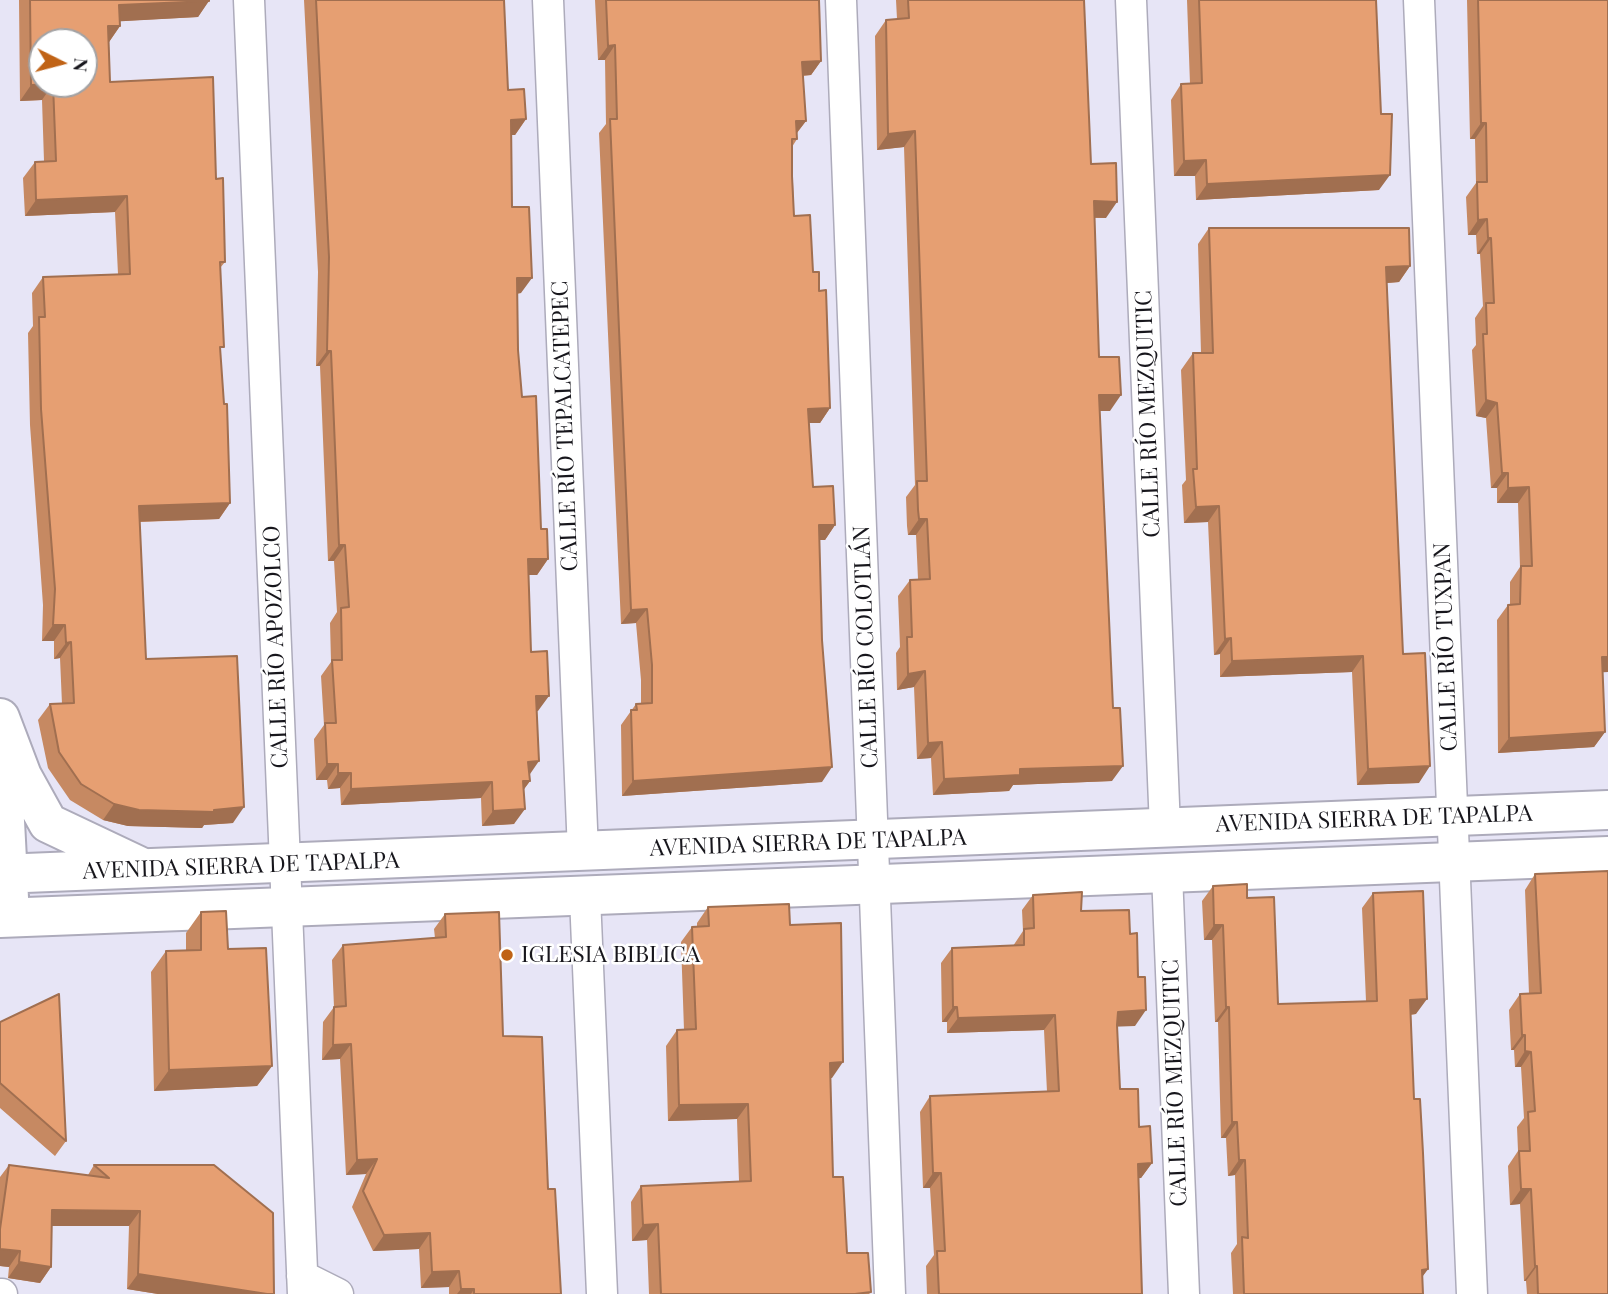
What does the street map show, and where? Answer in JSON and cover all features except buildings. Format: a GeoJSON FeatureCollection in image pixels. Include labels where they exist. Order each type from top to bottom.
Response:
{"type":"FeatureCollection","features":[{"type":"Feature","properties":{"kind":"main road"},"geometry":{"type":"LineString","coordinates":[[0,718],[22,776],[48,823],[149,871]]}},
{"type":"Feature","properties":{"kind":"main road","name":"AVENIDA SIERRA DE TAPALPA"},"geometry":{"type":"LineString","coordinates":[[0,729],[5,918],[1608,856]]}},
{"type":"Feature","properties":{"kind":"main road","name":"AVENIDA SIERRA DE TAPALPA"},"geometry":{"type":"LineString","coordinates":[[4,874],[149,871],[1608,810]]}},
{"type":"Feature","properties":{"kind":"street","name":"CALLE RÍO APOZOLCO"},"geometry":{"type":"LineString","coordinates":[[249,0],[302,1285]]}},
{"type":"Feature","properties":{"kind":"street","name":"CALLE RÍO TEPALCATEPEC"},"geometry":{"type":"LineString","coordinates":[[548,0],[583,852]]}},
{"type":"Feature","properties":{"kind":"street","name":"CALLE RÍO COLOTLÁN"},"geometry":{"type":"LineString","coordinates":[[841,0],[890,1294]]}},
{"type":"Feature","properties":{"kind":"street","name":"CALLE RÍO MEZQUITIC"},"geometry":{"type":"LineString","coordinates":[[1131,0],[1165,828]]}},
{"type":"Feature","properties":{"kind":"street","name":"CALLE RÍO TUXPAN"},"geometry":{"type":"LineString","coordinates":[[1419,0],[1472,1294]]}},
{"type":"Feature","properties":{"kind":"street","name":"CALLE RÍO MEZQUITIC"},"geometry":{"type":"LineString","coordinates":[[1167,873],[1184,1294]]}},
{"type":"Feature","properties":{"kind":"street"},"geometry":{"type":"LineString","coordinates":[[585,897],[602,1294]]}},
{"type":"Feature","properties":{"kind":"street"},"geometry":{"type":"LineString","coordinates":[[302,1285],[338,1294]]}},
{"type":"Feature","properties":{"kind":"place","name":"IGLESIA BIBLICA"},"geometry":{"type":"Point","coordinates":[507,955]}}]}
